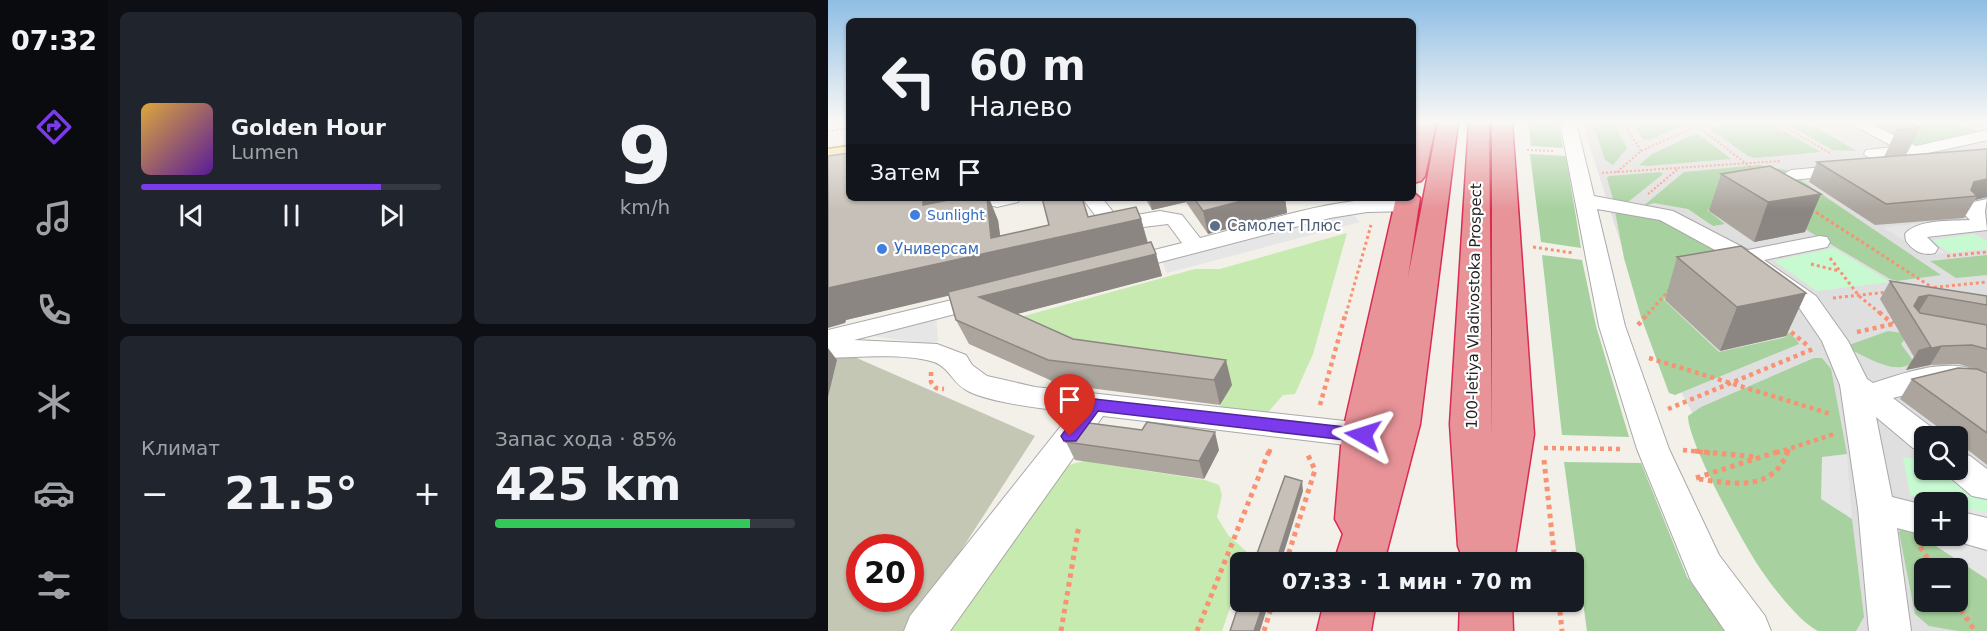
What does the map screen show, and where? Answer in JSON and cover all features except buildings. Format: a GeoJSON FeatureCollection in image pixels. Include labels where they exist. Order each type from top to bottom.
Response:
{"type":"FeatureCollection","features":[{"type":"Feature","properties":{"kind":"highway"},"geometry":{"type":"LineString","coordinates":[[1360,552],[1401,424],[1443,151]]}},
{"type":"Feature","properties":{"kind":"highway","name":"100-letiya Vladivostoka Prospect"},"geometry":{"type":"LineString","coordinates":[[1478,151],[1470,424],[1482,552]]}},
{"type":"Feature","properties":{"kind":"highway"},"geometry":{"type":"LineString","coordinates":[[1491,552],[1514,434],[1511,151]]}},
{"type":"Feature","properties":{"kind":"highway"},"geometry":{"type":"LineString","coordinates":[[1357,552],[1363,435],[1400,201]]}},
{"type":"Feature","properties":{"kind":"highway"},"geometry":{"type":"LineString","coordinates":[[1344,631],[1348,612]]}},
{"type":"Feature","properties":{"kind":"highway"},"geometry":{"type":"LineString","coordinates":[[1486,612],[1486,631]]}},
{"type":"Feature","properties":{"kind":"lane"},"geometry":{"type":"LineString","coordinates":[[1786,168],[1869,160],[1909,151]]}},
{"type":"Feature","properties":{"kind":"lane"},"geometry":{"type":"LineString","coordinates":[[1869,160],[1939,163],[1924,151]]}},
{"type":"Feature","properties":{"kind":"lane"},"geometry":{"type":"LineString","coordinates":[[1932,151],[1944,154],[1970,152]]}},
{"type":"Feature","properties":{"kind":"lane"},"geometry":{"type":"LineString","coordinates":[[1575,152],[1608,204],[1596,256],[1612,326],[1670,446],[1705,568],[1750,631]]}},
{"type":"Feature","properties":{"kind":"lane"},"geometry":{"type":"LineString","coordinates":[[1094,201],[1112,224],[1126,225],[1166,217],[1175,219],[1195,246]]}},
{"type":"Feature","properties":{"kind":"lane"},"geometry":{"type":"LineString","coordinates":[[1103,269],[1121,254],[1195,246],[1322,205],[1362,201]]}},
{"type":"Feature","properties":{"kind":"lane"},"geometry":{"type":"LineString","coordinates":[[1608,204],[1666,215],[1748,268],[1807,301],[1824,345],[1862,401],[1914,433]]}},
{"type":"Feature","properties":{"kind":"lane"},"geometry":{"type":"LineString","coordinates":[[1987,205],[1971,208],[1971,212],[1987,223]]}},
{"type":"Feature","properties":{"kind":"lane"},"geometry":{"type":"LineString","coordinates":[[1935,252],[1917,241],[1916,234],[1928,230],[1987,223]]}},
{"type":"Feature","properties":{"kind":"lane"},"geometry":{"type":"LineString","coordinates":[[1748,268],[1819,242]]}},
{"type":"Feature","properties":{"kind":"lane"},"geometry":{"type":"LineString","coordinates":[[828,338],[1003,295]]}},
{"type":"Feature","properties":{"kind":"lane"},"geometry":{"type":"LineString","coordinates":[[828,349],[877,348],[937,353],[956,361],[961,371],[978,384],[1035,397],[1363,435]]}},
{"type":"Feature","properties":{"kind":"lane"},"geometry":{"type":"LineString","coordinates":[[1862,401],[1949,373],[1966,375],[1987,386]]}},
{"type":"Feature","properties":{"kind":"lane"},"geometry":{"type":"LineString","coordinates":[[1862,401],[1890,631]]}},
{"type":"Feature","properties":{"kind":"lane"},"geometry":{"type":"LineString","coordinates":[[925,631],[1094,405]]}},
{"type":"Feature","properties":{"kind":"lane"},"geometry":{"type":"LineString","coordinates":[[1968,473],[1984,486]]}},
{"type":"Feature","properties":{"kind":"lane"},"geometry":{"type":"LineString","coordinates":[[1876,508],[1914,518]]}},
{"type":"Feature","properties":{"kind":"lane"},"geometry":{"type":"LineString","coordinates":[[1968,529],[1987,534]]}},
{"type":"Feature","properties":{"kind":"path"},"geometry":{"type":"LineString","coordinates":[[1616,172],[1640,151]]}},
{"type":"Feature","properties":{"kind":"path"},"geometry":{"type":"LineString","coordinates":[[1731,151],[1747,163]]}},
{"type":"Feature","properties":{"kind":"path"},"geometry":{"type":"LineString","coordinates":[[1825,157],[1836,157],[1826,151]]}},
{"type":"Feature","properties":{"kind":"path"},"geometry":{"type":"LineString","coordinates":[[1679,168],[1608,204],[1598,173],[1747,163],[1786,168]]}},
{"type":"Feature","properties":{"kind":"path"},"geometry":{"type":"LineString","coordinates":[[1315,470],[1319,410],[1399,201]]}},
{"type":"Feature","properties":{"kind":"path"},"geometry":{"type":"LineString","coordinates":[[1802,204],[1933,288]]}},
{"type":"Feature","properties":{"kind":"path"},"geometry":{"type":"LineString","coordinates":[[1529,247],[1596,256]]}},
{"type":"Feature","properties":{"kind":"path"},"geometry":{"type":"LineString","coordinates":[[1935,252],[1987,252]]}},
{"type":"Feature","properties":{"kind":"path"},"geometry":{"type":"LineString","coordinates":[[1922,289],[1987,282]]}},
{"type":"Feature","properties":{"kind":"path"},"geometry":{"type":"LineString","coordinates":[[1634,318],[1636,328],[1674,284]]}},
{"type":"Feature","properties":{"kind":"path"},"geometry":{"type":"LineString","coordinates":[[1807,301],[1890,292]]}},
{"type":"Feature","properties":{"kind":"path"},"geometry":{"type":"LineString","coordinates":[[1777,320],[1824,345]]}},
{"type":"Feature","properties":{"kind":"path"},"geometry":{"type":"LineString","coordinates":[[1666,410],[1824,345],[1880,326],[1905,324]]}},
{"type":"Feature","properties":{"kind":"path"},"geometry":{"type":"LineString","coordinates":[[1644,348],[1651,368]]}},
{"type":"Feature","properties":{"kind":"path"},"geometry":{"type":"LineString","coordinates":[[1647,358],[1731,383],[1862,401]]}},
{"type":"Feature","properties":{"kind":"path"},"geometry":{"type":"LineString","coordinates":[[1662,400],[1669,420]]}},
{"type":"Feature","properties":{"kind":"path"},"geometry":{"type":"LineString","coordinates":[[1695,479],[1789,448],[1862,401]]}},
{"type":"Feature","properties":{"kind":"path"},"geometry":{"type":"LineString","coordinates":[[1197,631],[1278,426]]}},
{"type":"Feature","properties":{"kind":"path"},"geometry":{"type":"LineString","coordinates":[[1543,447],[1670,446],[1760,458]]}},
{"type":"Feature","properties":{"kind":"path"},"geometry":{"type":"LineString","coordinates":[[1670,446],[1685,459]]}},
{"type":"Feature","properties":{"kind":"path"},"geometry":{"type":"LineString","coordinates":[[1695,479],[1740,485],[1761,479],[1780,468],[1789,448]]}},
{"type":"Feature","properties":{"kind":"path"},"geometry":{"type":"LineString","coordinates":[[1690,469],[1700,488]]}},
{"type":"Feature","properties":{"kind":"path"},"geometry":{"type":"LineString","coordinates":[[1061,631],[1079,525]]}},
{"type":"Feature","properties":{"kind":"path"},"geometry":{"type":"LineString","coordinates":[[1264,631],[1271,612]]}},
{"type":"Feature","properties":{"kind":"path"},"geometry":{"type":"LineString","coordinates":[[1560,612],[1562,631]]}},
{"type":"Feature","properties":{"kind":"path"},"geometry":{"type":"LineString","coordinates":[[1963,612],[1975,631]]}},
{"type":"Feature","properties":{"kind":"shaded area"},"geometry":{"type":"Polygon","coordinates":[[[1591,151],[1987,151],[1987,631],[1856,631],[1739,500],[1649,332],[1591,151]]]}},
{"type":"Feature","properties":{"kind":"shaded area"},"geometry":{"type":"Polygon","coordinates":[[[1350,211],[1360,222],[1167,273],[1162,261],[1350,211]]]}},
{"type":"Feature","properties":{"kind":"shaded area"},"geometry":{"type":"Polygon","coordinates":[[[1947,221],[1968,233],[1930,239],[1933,245],[1946,253],[1926,255],[1883,227],[1947,221]]]}},
{"type":"Feature","properties":{"kind":"shaded area"},"geometry":{"type":"Polygon","coordinates":[[[936,313],[938,341],[930,344],[856,334],[936,313]]]}},
{"type":"Feature","properties":{"kind":"shaded area"},"geometry":{"type":"Polygon","coordinates":[[[843,352],[1035,436],[924,608],[924,534],[846,534],[846,612],[921,612],[909,631],[828,631],[828,356],[843,352]]]}},
{"type":"Feature","properties":{"kind":"shaded area"},"geometry":{"type":"Polygon","coordinates":[[[1847,454],[1852,519],[1821,499],[1822,457],[1847,454]]]}},
{"type":"Feature","properties":{"kind":"shaded area"},"geometry":{"type":"Polygon","coordinates":[[[1968,508],[1987,513],[1987,579],[1968,567],[1968,558],[1955,558],[1936,546],[1968,546],[1968,508]]]}},
{"type":"Feature","properties":{"kind":"green space"},"geometry":{"type":"Polygon","coordinates":[[[1602,151],[1624,151],[1613,165],[1605,160],[1602,151]]]}},
{"type":"Feature","properties":{"kind":"green space"},"geometry":{"type":"Polygon","coordinates":[[[1657,151],[1721,151],[1731,159],[1639,165],[1657,151]]]}},
{"type":"Feature","properties":{"kind":"green space"},"geometry":{"type":"Polygon","coordinates":[[[1742,151],[1821,152],[1756,158],[1742,151]]]}},
{"type":"Feature","properties":{"kind":"green space"},"geometry":{"type":"Polygon","coordinates":[[[1530,154],[1566,156],[1581,248],[1541,242],[1530,154]]]}},
{"type":"Feature","properties":{"kind":"green space"},"geometry":{"type":"Polygon","coordinates":[[[1759,165],[1786,170],[1941,275],[1897,281],[1890,279],[1759,202],[1707,210],[1725,224],[1713,226],[1688,209],[1654,203],[1642,207],[1684,172],[1759,165]]]}},
{"type":"Feature","properties":{"kind":"green space"},"geometry":{"type":"Polygon","coordinates":[[[1660,172],[1663,174],[1628,202],[1613,199],[1607,178],[1609,176],[1660,172]]]}},
{"type":"Feature","properties":{"kind":"green space"},"geometry":{"type":"Polygon","coordinates":[[[1615,211],[1656,218],[1736,259],[1693,293],[1663,299],[1719,352],[1787,337],[1760,315],[1766,314],[1799,344],[1675,395],[1669,393],[1641,317],[1624,258],[1615,211]]]}},
{"type":"Feature","properties":{"kind":"green space"},"geometry":{"type":"Polygon","coordinates":[[[1347,233],[1313,354],[1295,394],[1283,395],[1263,418],[1217,412],[1232,384],[1084,362],[1002,322],[1195,269],[1220,269],[1347,233]]]}},
{"type":"Feature","properties":{"kind":"green space"},"geometry":{"type":"Polygon","coordinates":[[[1974,234],[1987,241],[1987,249],[1949,253],[1932,240],[1974,234]]]}},
{"type":"Feature","properties":{"kind":"green space"},"geometry":{"type":"Polygon","coordinates":[[[1833,248],[1890,282],[1817,291],[1774,261],[1833,248]]]}},
{"type":"Feature","properties":{"kind":"green space"},"geometry":{"type":"Polygon","coordinates":[[[1542,255],[1582,260],[1596,326],[1629,437],[1562,435],[1542,255]]]}},
{"type":"Feature","properties":{"kind":"green space"},"geometry":{"type":"Polygon","coordinates":[[[1987,255],[1987,275],[1956,278],[1930,261],[1987,255]]]}},
{"type":"Feature","properties":{"kind":"green space"},"geometry":{"type":"Polygon","coordinates":[[[1888,331],[1902,333],[1906,338],[1901,344],[1914,362],[1906,366],[1890,366],[1851,350],[1849,345],[1888,331]]]}},
{"type":"Feature","properties":{"kind":"green space"},"geometry":{"type":"Polygon","coordinates":[[[1814,358],[1822,358],[1831,369],[1847,454],[1835,457],[1838,508],[1852,519],[1864,617],[1856,631],[1818,631],[1800,618],[1772,585],[1751,554],[1714,485],[1696,445],[1688,416],[1701,407],[1814,358]]]}},
{"type":"Feature","properties":{"kind":"green space"},"geometry":{"type":"Polygon","coordinates":[[[1903,457],[1914,459],[1914,480],[1963,480],[1987,498],[1987,513],[1968,508],[1968,492],[1914,492],[1914,496],[1910,495],[1903,457]]]}},
{"type":"Feature","properties":{"kind":"green space"},"geometry":{"type":"Polygon","coordinates":[[[1084,461],[1205,480],[1219,485],[1222,495],[1217,517],[1228,535],[1247,552],[1230,552],[1230,608],[1222,631],[940,631],[1061,467],[1084,461]]]}},
{"type":"Feature","properties":{"kind":"green space"},"geometry":{"type":"Polygon","coordinates":[[[1564,462],[1641,463],[1687,577],[1725,631],[1587,631],[1584,609],[1584,552],[1576,552],[1564,462]]]}},
{"type":"Feature","properties":{"kind":"green space"},"geometry":{"type":"Polygon","coordinates":[[[1904,525],[1914,526],[1914,546],[1936,546],[1955,558],[1914,558],[1914,609],[1899,532],[1904,525]]]}},
{"type":"Feature","properties":{"kind":"green space"},"geometry":{"type":"Polygon","coordinates":[[[1968,567],[1987,579],[1987,631],[1958,631],[1929,626],[1915,612],[1968,612],[1968,567]]]}},
{"type":"Feature","properties":{"kind":"place","name":"Sunlight"},"geometry":{"type":"Point","coordinates":[915,215]}},
{"type":"Feature","properties":{"kind":"place","name":"Самолет Плюс"},"geometry":{"type":"Point","coordinates":[1215,226]}},
{"type":"Feature","properties":{"kind":"place","name":"Универсам"},"geometry":{"type":"Point","coordinates":[882,249]}},
{"type":"Feature","properties":{"kind":"route"},"geometry":{"type":"LineString","coordinates":[[1070,436],[1094,405],[1363,435]]}}]}
